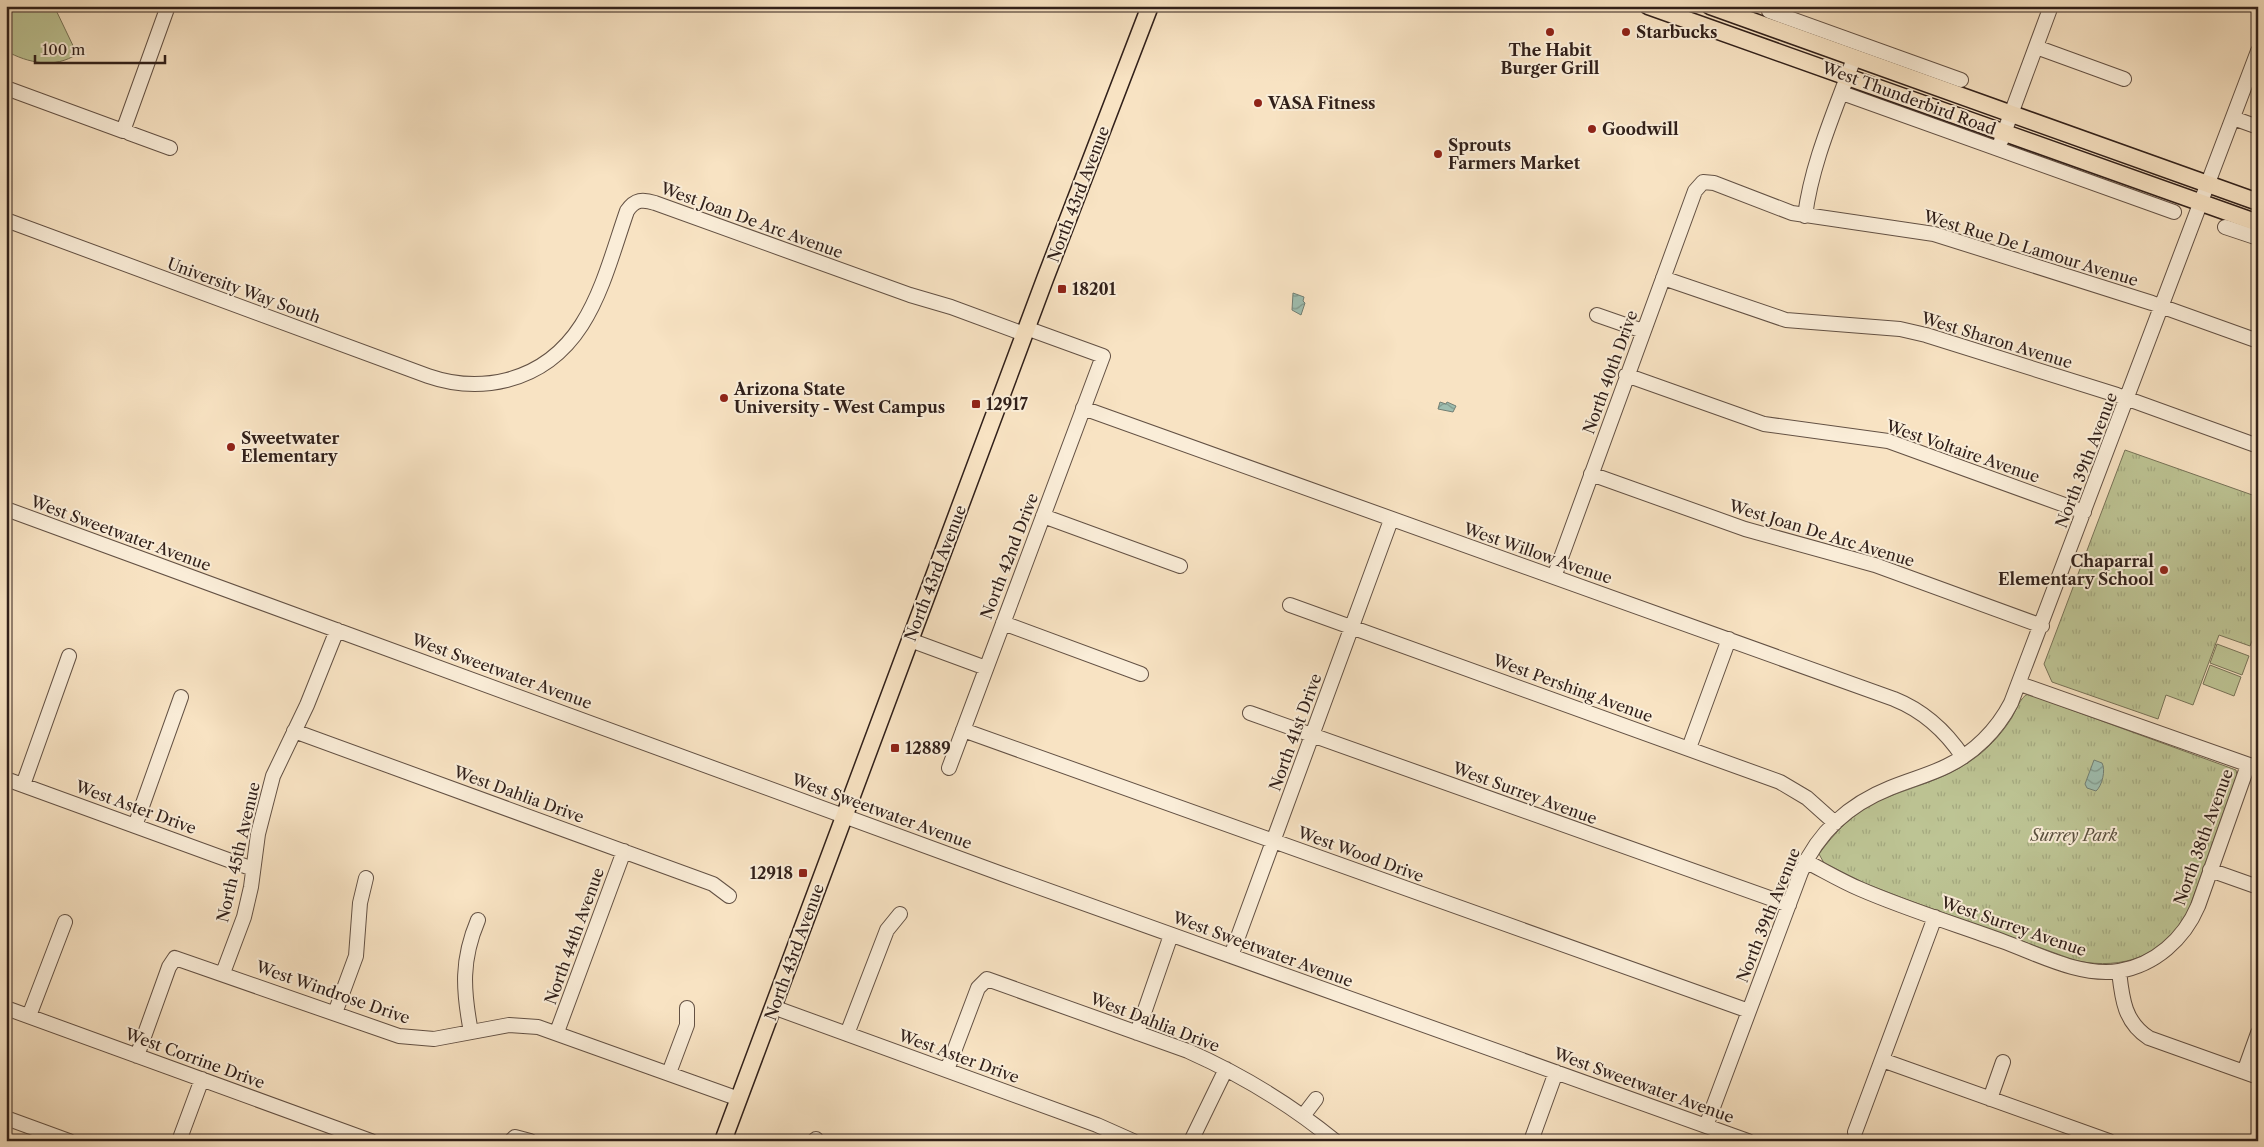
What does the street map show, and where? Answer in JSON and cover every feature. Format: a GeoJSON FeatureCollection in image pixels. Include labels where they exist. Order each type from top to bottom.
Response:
{"type":"FeatureCollection","features":[{"type":"Feature","properties":{"kind":"main road","name":"North 43rd Avenue"},"geometry":{"type":"LineString","coordinates":[[723,1141],[1025,331],[1150,6]]}},
{"type":"Feature","properties":{"kind":"main road","name":"West Thunderbird Road"},"geometry":{"type":"LineString","coordinates":[[1648,6],[2258,223]]}},
{"type":"Feature","properties":{"kind":"main road","name":"West Thunderbird Road"},"geometry":{"type":"LineString","coordinates":[[1710,6],[1768,14],[1854,58],[2258,202]]}},
{"type":"Feature","properties":{"kind":"street"},"geometry":{"type":"LineString","coordinates":[[126,132],[168,6]]}},
{"type":"Feature","properties":{"kind":"street"},"geometry":{"type":"LineString","coordinates":[[1998,149],[2051,6]]}},
{"type":"Feature","properties":{"kind":"street"},"geometry":{"type":"LineString","coordinates":[[1757,44],[1768,14]]}},
{"type":"Feature","properties":{"kind":"street","name":"West Thunderbird Road"},"geometry":{"type":"LineString","coordinates":[[1768,14],[1960,80]]}},
{"type":"Feature","properties":{"kind":"street"},"geometry":{"type":"LineString","coordinates":[[2036,47],[2124,79]]}},
{"type":"Feature","properties":{"kind":"street","name":"North 39th Avenue"},"geometry":{"type":"LineString","coordinates":[[1706,1126],[1805,861],[1835,823],[1867,799],[1939,770],[1963,757],[1983,741],[2001,720],[2020,684],[2258,51]]}},
{"type":"Feature","properties":{"kind":"street"},"geometry":{"type":"LineString","coordinates":[[1805,216],[1814,172],[1854,58]]}},
{"type":"Feature","properties":{"kind":"street","name":"West Thunderbird Road"},"geometry":{"type":"LineString","coordinates":[[1939,72],[1945,90]]}},
{"type":"Feature","properties":{"kind":"street"},"geometry":{"type":"LineString","coordinates":[[6,88],[170,148]]}},
{"type":"Feature","properties":{"kind":"street","name":"West Thunderbird Road"},"geometry":{"type":"LineString","coordinates":[[1842,93],[2174,212]]}},
{"type":"Feature","properties":{"kind":"street"},"geometry":{"type":"LineString","coordinates":[[2233,118],[2258,127]]}},
{"type":"Feature","properties":{"kind":"street","name":"West Rue De Lamour Avenue"},"geometry":{"type":"LineString","coordinates":[[1703,182],[1714,183],[1792,213],[1805,216],[1934,234],[2162,307],[2258,341]]}},
{"type":"Feature","properties":{"kind":"street","name":"North 40th Drive"},"geometry":{"type":"LineString","coordinates":[[1554,577],[1695,191],[1703,182]]}},
{"type":"Feature","properties":{"kind":"street"},"geometry":{"type":"LineString","coordinates":[[2154,205],[2170,191]]}},
{"type":"Feature","properties":{"kind":"street","name":"West Joan De Arc Avenue"},"geometry":{"type":"LineString","coordinates":[[472,385],[499,382],[527,373],[552,359],[564,348],[584,324],[595,301],[627,211],[631,205],[639,200],[655,203],[910,295],[1103,356]]}},
{"type":"Feature","properties":{"kind":"street"},"geometry":{"type":"LineString","coordinates":[[2237,216],[2240,232]]}},
{"type":"Feature","properties":{"kind":"street","name":"University Way South"},"geometry":{"type":"LineString","coordinates":[[6,220],[442,381],[472,385]]}},
{"type":"Feature","properties":{"kind":"street"},"geometry":{"type":"LineString","coordinates":[[2224,227],[2258,238]]}},
{"type":"Feature","properties":{"kind":"street","name":"West Sharon Avenue"},"geometry":{"type":"LineString","coordinates":[[1663,278],[1786,320],[1926,334],[2128,399],[2258,446]]}},
{"type":"Feature","properties":{"kind":"street"},"geometry":{"type":"LineString","coordinates":[[1597,315],[1643,331]]}},
{"type":"Feature","properties":{"kind":"street","name":"North 42nd Drive"},"geometry":{"type":"LineString","coordinates":[[949,768],[1103,356]]}},
{"type":"Feature","properties":{"kind":"street","name":"West Voltaire Avenue"},"geometry":{"type":"LineString","coordinates":[[1626,376],[1764,424],[1888,442],[2084,512]]}},
{"type":"Feature","properties":{"kind":"street","name":"West Willow Avenue"},"geometry":{"type":"LineString","coordinates":[[1083,408],[1908,704],[1935,722],[1963,757]]}},
{"type":"Feature","properties":{"kind":"street","name":"West Joan De Arc Avenue"},"geometry":{"type":"LineString","coordinates":[[1591,474],[1746,529],[1875,565],[2042,626]]}},
{"type":"Feature","properties":{"kind":"street","name":"West Sweetwater Avenue"},"geometry":{"type":"LineString","coordinates":[[6,509],[1171,935],[1748,1141]]}},
{"type":"Feature","properties":{"kind":"street"},"geometry":{"type":"LineString","coordinates":[[1043,516],[1180,566]]}},
{"type":"Feature","properties":{"kind":"street","name":"North 41st Drive"},"geometry":{"type":"LineString","coordinates":[[1231,956],[1391,520]]}},
{"type":"Feature","properties":{"kind":"street","name":"West Pershing Avenue"},"geometry":{"type":"LineString","coordinates":[[1290,605],[1780,782],[1807,798],[1835,823]]}},
{"type":"Feature","properties":{"kind":"street"},"geometry":{"type":"LineString","coordinates":[[1003,623],[1141,674]]}},
{"type":"Feature","properties":{"kind":"street","name":"North 45th Avenue"},"geometry":{"type":"LineString","coordinates":[[223,973],[244,917],[265,800],[273,776],[307,704],[337,630]]}},
{"type":"Feature","properties":{"kind":"street"},"geometry":{"type":"LineString","coordinates":[[1689,748],[1729,639]]}},
{"type":"Feature","properties":{"kind":"street"},"geometry":{"type":"LineString","coordinates":[[910,640],[986,668]]}},
{"type":"Feature","properties":{"kind":"street"},"geometry":{"type":"LineString","coordinates":[[23,785],[70,656]]}},
{"type":"Feature","properties":{"kind":"street"},"geometry":{"type":"LineString","coordinates":[[2020,684],[2253,767]]}},
{"type":"Feature","properties":{"kind":"street"},"geometry":{"type":"LineString","coordinates":[[135,826],[181,697]]}},
{"type":"Feature","properties":{"kind":"street","name":"West Surrey Avenue"},"geometry":{"type":"LineString","coordinates":[[1250,713],[1788,905]]}},
{"type":"Feature","properties":{"kind":"street","name":"West Wood Drive"},"geometry":{"type":"LineString","coordinates":[[962,730],[1749,1011]]}},
{"type":"Feature","properties":{"kind":"street","name":"West Dahlia Drive"},"geometry":{"type":"LineString","coordinates":[[294,731],[713,884],[729,896]]}},
{"type":"Feature","properties":{"kind":"street","name":"North 38th Avenue"},"geometry":{"type":"LineString","coordinates":[[2119,971],[2155,958],[2180,936],[2194,916],[2210,870],[2253,767]]}},
{"type":"Feature","properties":{"kind":"street","name":"West Aster Drive"},"geometry":{"type":"LineString","coordinates":[[6,779],[253,869]]}},
{"type":"Feature","properties":{"kind":"street","name":"North 44th Avenue"},"geometry":{"type":"LineString","coordinates":[[557,1032],[624,851]]}},
{"type":"Feature","properties":{"kind":"street","name":"West Surrey Avenue"},"geometry":{"type":"LineString","coordinates":[[1805,861],[1858,888],[2078,968],[2119,971]]}},
{"type":"Feature","properties":{"kind":"street"},"geometry":{"type":"LineString","coordinates":[[2210,870],[2258,887]]}},
{"type":"Feature","properties":{"kind":"street"},"geometry":{"type":"LineString","coordinates":[[335,1014],[356,956],[360,903],[366,878]]}},
{"type":"Feature","properties":{"kind":"street"},"geometry":{"type":"LineString","coordinates":[[847,1034],[887,930],[900,914]]}},
{"type":"Feature","properties":{"kind":"street"},"geometry":{"type":"LineString","coordinates":[[1855,1132],[1935,917]]}},
{"type":"Feature","properties":{"kind":"street"},"geometry":{"type":"LineString","coordinates":[[471,1032],[464,981],[466,954],[478,920]]}},
{"type":"Feature","properties":{"kind":"street"},"geometry":{"type":"LineString","coordinates":[[29,1016],[65,922]]}},
{"type":"Feature","properties":{"kind":"street"},"geometry":{"type":"LineString","coordinates":[[1137,1033],[1171,935]]}},
{"type":"Feature","properties":{"kind":"street","name":"West Windrose Drive"},"geometry":{"type":"LineString","coordinates":[[137,1056],[169,967],[175,958],[407,1037],[434,1039],[509,1025],[538,1027],[557,1032],[739,1099]]}},
{"type":"Feature","properties":{"kind":"street"},"geometry":{"type":"LineString","coordinates":[[2119,971],[2127,1016],[2140,1033],[2149,1038],[2258,1077]]}},
{"type":"Feature","properties":{"kind":"street","name":"West Dahlia Drive"},"geometry":{"type":"LineString","coordinates":[[947,1070],[978,988],[986,979],[1188,1051],[1226,1068],[1303,1116],[1336,1141]]}},
{"type":"Feature","properties":{"kind":"street","name":"West Aster Drive"},"geometry":{"type":"LineString","coordinates":[[773,1007],[1097,1125],[1133,1141]]}},
{"type":"Feature","properties":{"kind":"street","name":"West Corrine Drive"},"geometry":{"type":"LineString","coordinates":[[6,1008],[371,1141]]}},
{"type":"Feature","properties":{"kind":"street"},"geometry":{"type":"LineString","coordinates":[[670,1073],[687,1025],[687,1008]]}},
{"type":"Feature","properties":{"kind":"street"},"geometry":{"type":"LineString","coordinates":[[2244,1072],[2258,1033]]}},
{"type":"Feature","properties":{"kind":"street"},"geometry":{"type":"LineString","coordinates":[[1882,1060],[2109,1141]]}},
{"type":"Feature","properties":{"kind":"street"},"geometry":{"type":"LineString","coordinates":[[1990,1098],[2003,1062]]}},
{"type":"Feature","properties":{"kind":"street"},"geometry":{"type":"LineString","coordinates":[[1191,1141],[1226,1068]]}},
{"type":"Feature","properties":{"kind":"street"},"geometry":{"type":"LineString","coordinates":[[1530,1141],[1556,1072]]}},
{"type":"Feature","properties":{"kind":"street"},"geometry":{"type":"LineString","coordinates":[[179,1141],[202,1079]]}},
{"type":"Feature","properties":{"kind":"street"},"geometry":{"type":"LineString","coordinates":[[1303,1116],[1316,1099]]}},
{"type":"Feature","properties":{"kind":"street"},"geometry":{"type":"LineString","coordinates":[[6,1118],[70,1141]]}},
{"type":"Feature","properties":{"kind":"street"},"geometry":{"type":"LineString","coordinates":[[513,1139],[530,1141]]}},
{"type":"Feature","properties":{"kind":"green space"},"geometry":{"type":"Polygon","coordinates":[[[6,6],[54,6],[77,54],[60,62],[41,63],[23,59],[6,51],[6,6]]]}},
{"type":"Feature","properties":{"kind":"green space","name":"Chaparral Elementary School"},"geometry":{"type":"Polygon","coordinates":[[[2125,450],[2258,497],[2258,626],[2250,646],[2219,635],[2193,705],[2166,695],[2158,719],[2052,682],[2044,664],[2125,450]]]}},
{"type":"Feature","properties":{"kind":"green space"},"geometry":{"type":"Polygon","coordinates":[[[2217,644],[2249,656],[2242,675],[2210,663],[2217,644]]]}},
{"type":"Feature","properties":{"kind":"green space"},"geometry":{"type":"Polygon","coordinates":[[[2210,665],[2241,677],[2234,696],[2203,684],[2210,665]]]}},
{"type":"Feature","properties":{"kind":"green space","name":"Surrey Park"},"geometry":{"type":"Polygon","coordinates":[[[2028,694],[2236,770],[2237,775],[2188,912],[2167,939],[2155,949],[2141,956],[2111,963],[2077,961],[1864,883],[1824,863],[1819,854],[1831,838],[1860,811],[1889,796],[1924,784],[1958,769],[1975,758],[1997,737],[2011,719],[2020,701],[2028,694]]]}},
{"type":"Feature","properties":{"kind":"water"},"geometry":{"type":"Polygon","coordinates":[[[1293,293],[1304,297],[1303,301],[1305,303],[1301,315],[1292,310],[1293,293]]]}},
{"type":"Feature","properties":{"kind":"water"},"geometry":{"type":"Polygon","coordinates":[[[1440,402],[1446,404],[1447,402],[1456,406],[1453,412],[1438,409],[1440,402]]]}},
{"type":"Feature","properties":{"kind":"water"},"geometry":{"type":"Polygon","coordinates":[[[2094,760],[2102,763],[2104,770],[2102,782],[2096,791],[2087,788],[2085,784],[2094,760]]]}},
{"type":"Feature","properties":{"kind":"place","name":"The Habit Burger Grill"},"geometry":{"type":"Point","coordinates":[1550,32]}},
{"type":"Feature","properties":{"kind":"place","name":"Starbucks"},"geometry":{"type":"Point","coordinates":[1626,32]}},
{"type":"Feature","properties":{"kind":"place","name":"VASA Fitness"},"geometry":{"type":"Point","coordinates":[1258,103]}},
{"type":"Feature","properties":{"kind":"place","name":"Goodwill"},"geometry":{"type":"Point","coordinates":[1592,129]}},
{"type":"Feature","properties":{"kind":"place","name":"Sprouts Farmers Market"},"geometry":{"type":"Point","coordinates":[1438,154]}},
{"type":"Feature","properties":{"kind":"place","name":"18201"},"geometry":{"type":"Point","coordinates":[1062,289]}},
{"type":"Feature","properties":{"kind":"place","name":"Arizona State University - West Campus"},"geometry":{"type":"Point","coordinates":[724,398]}},
{"type":"Feature","properties":{"kind":"place","name":"12917"},"geometry":{"type":"Point","coordinates":[976,404]}},
{"type":"Feature","properties":{"kind":"place","name":"Sweetwater Elementary"},"geometry":{"type":"Point","coordinates":[231,447]}},
{"type":"Feature","properties":{"kind":"place","name":"Chaparral Elementary School"},"geometry":{"type":"Point","coordinates":[2164,570]}},
{"type":"Feature","properties":{"kind":"place","name":"12889"},"geometry":{"type":"Point","coordinates":[895,748]}},
{"type":"Feature","properties":{"kind":"place","name":"12918"},"geometry":{"type":"Point","coordinates":[803,873]}}]}
